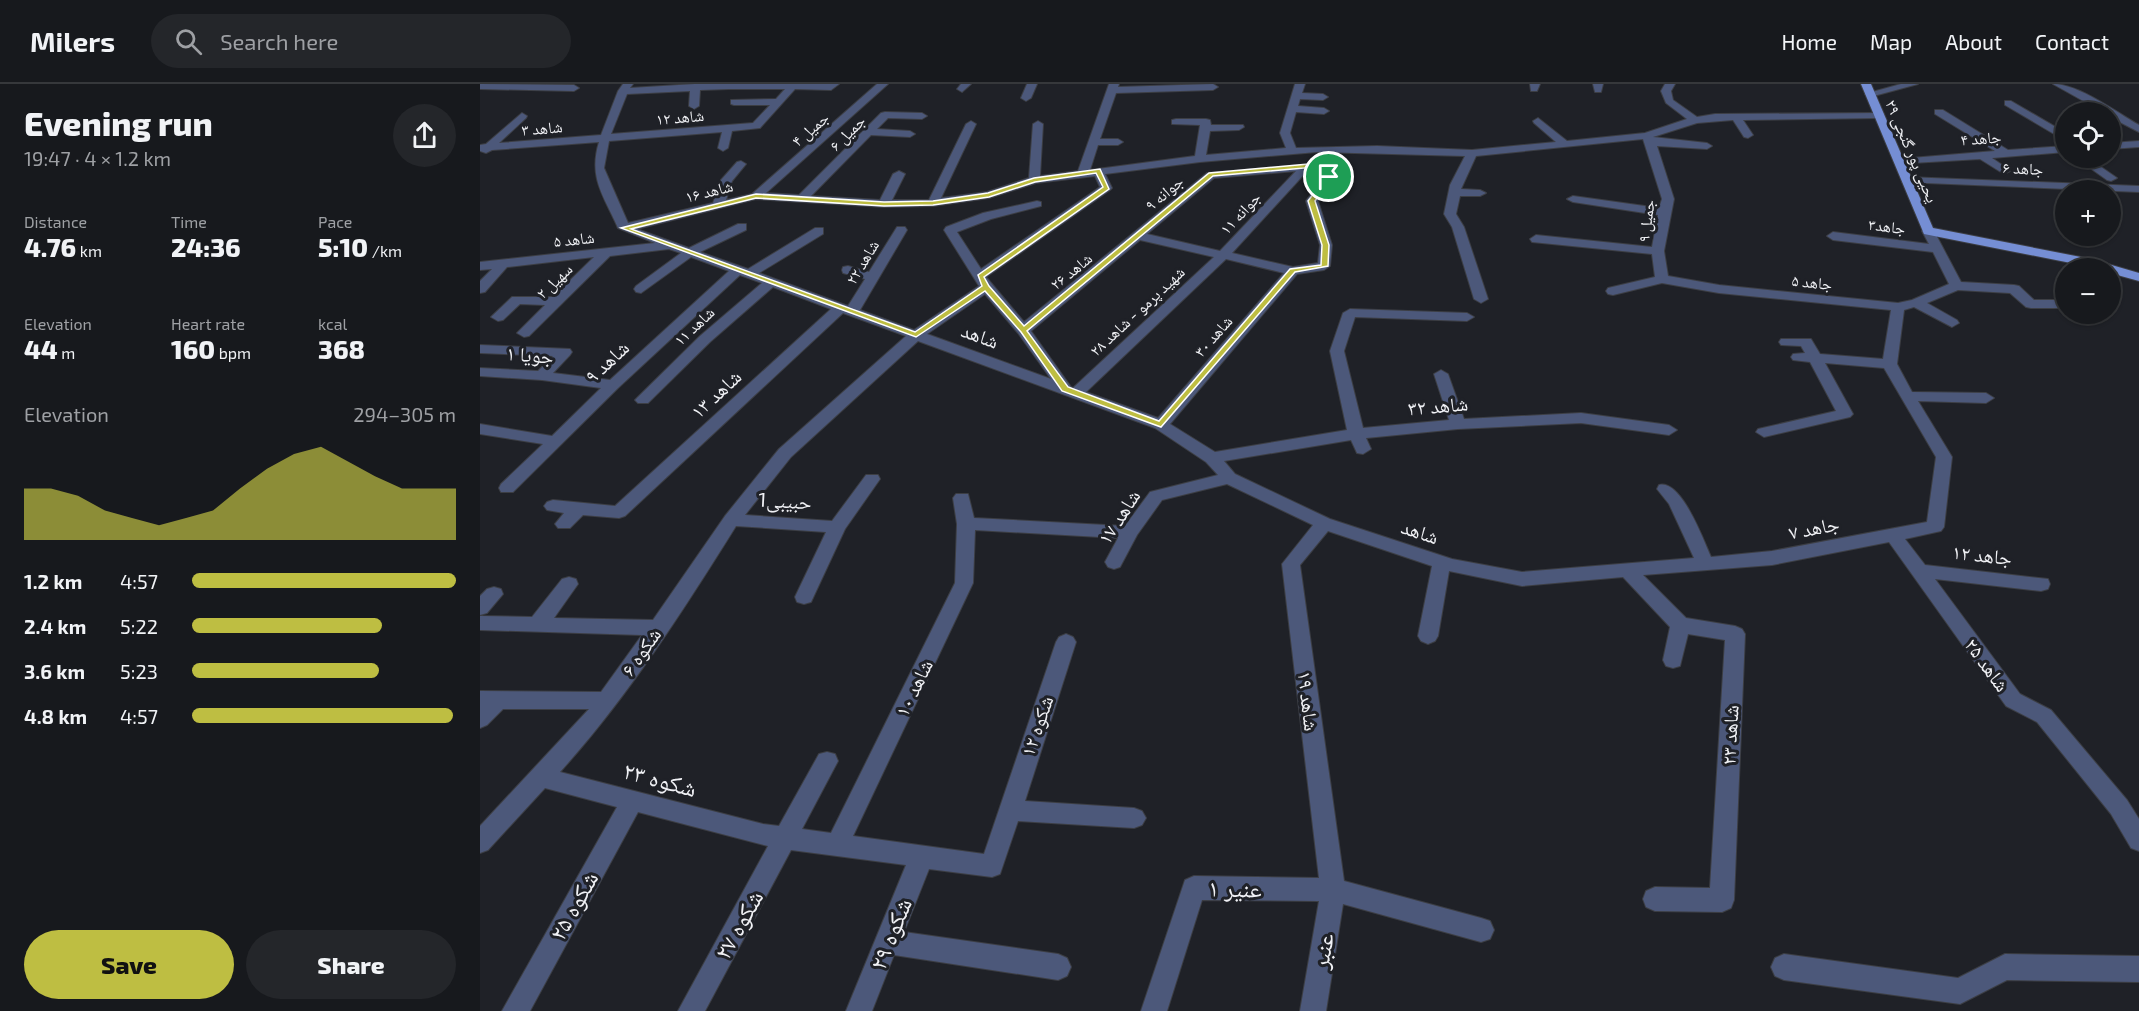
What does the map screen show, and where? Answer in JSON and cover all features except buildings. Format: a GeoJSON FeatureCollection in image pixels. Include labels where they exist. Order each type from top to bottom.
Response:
{"type":"FeatureCollection","features":[{"type":"Feature","properties":{"kind":"main road","name":"یحیی پور گنجی ۲۹"},"geometry":{"type":"LineString","coordinates":[[1868,89],[1928,231]]}},
{"type":"Feature","properties":{"kind":"main road"},"geometry":{"type":"LineString","coordinates":[[1928,231],[2091,263],[2139,277]]}},
{"type":"Feature","properties":{"kind":"street"},"geometry":{"type":"LineString","coordinates":[[624,228],[599,167],[606,138],[625,88],[831,87],[834,84]]}},
{"type":"Feature","properties":{"kind":"street","name":"جمیل ۴"},"geometry":{"type":"LineString","coordinates":[[756,196],[883,84]]}},
{"type":"Feature","properties":{"kind":"street"},"geometry":{"type":"LineString","coordinates":[[1026,98],[1032,84]]}},
{"type":"Feature","properties":{"kind":"street"},"geometry":{"type":"LineString","coordinates":[[1292,151],[1285,133],[1300,84]]}},
{"type":"Feature","properties":{"kind":"street"},"geometry":{"type":"LineString","coordinates":[[1670,84],[1666,91],[1669,101],[1695,120]]}},
{"type":"Feature","properties":{"kind":"street"},"geometry":{"type":"LineString","coordinates":[[1868,89],[1913,84]]}},
{"type":"Feature","properties":{"kind":"street"},"geometry":{"type":"LineString","coordinates":[[2058,84],[2090,102]]}},
{"type":"Feature","properties":{"kind":"street"},"geometry":{"type":"LineString","coordinates":[[480,86],[574,88]]}},
{"type":"Feature","properties":{"kind":"street"},"geometry":{"type":"LineString","coordinates":[[520,94],[531,86]]}},
{"type":"Feature","properties":{"kind":"street"},"geometry":{"type":"LineString","coordinates":[[734,102],[778,102],[793,86]]}},
{"type":"Feature","properties":{"kind":"street"},"geometry":{"type":"LineString","coordinates":[[694,106],[695,87]]}},
{"type":"Feature","properties":{"kind":"street"},"geometry":{"type":"LineString","coordinates":[[1083,172],[1113,87],[1210,87],[1204,96],[1197,96]]}},
{"type":"Feature","properties":{"kind":"street"},"geometry":{"type":"LineString","coordinates":[[1298,96],[1323,97]]}},
{"type":"Feature","properties":{"kind":"street","name":"شاهد ۱۲"},"geometry":{"type":"LineString","coordinates":[[606,138],[756,126],[778,102]]}},
{"type":"Feature","properties":{"kind":"street"},"geometry":{"type":"LineString","coordinates":[[2008,103],[2055,131]]}},
{"type":"Feature","properties":{"kind":"street"},"geometry":{"type":"LineString","coordinates":[[1293,109],[1324,111]]}},
{"type":"Feature","properties":{"kind":"street"},"geometry":{"type":"LineString","coordinates":[[1939,112],[2005,153]]}},
{"type":"Feature","properties":{"kind":"street","name":"جمیل ۶"},"geometry":{"type":"LineString","coordinates":[[803,198],[887,115],[922,116]]}},
{"type":"Feature","properties":{"kind":"street"},"geometry":{"type":"LineString","coordinates":[[1648,139],[1695,120],[1736,117],[1879,115]]}},
{"type":"Feature","properties":{"kind":"street"},"geometry":{"type":"LineString","coordinates":[[480,157],[485,147],[522,116]]}},
{"type":"Feature","properties":{"kind":"street"},"geometry":{"type":"LineString","coordinates":[[1736,117],[1748,135]]}},
{"type":"Feature","properties":{"kind":"street"},"geometry":{"type":"LineString","coordinates":[[2121,119],[2139,129]]}},
{"type":"Feature","properties":{"kind":"street"},"geometry":{"type":"LineString","coordinates":[[1538,121],[1564,143]]}},
{"type":"Feature","properties":{"kind":"street"},"geometry":{"type":"LineString","coordinates":[[1176,122],[1206,122],[1200,159]]}},
{"type":"Feature","properties":{"kind":"street"},"geometry":{"type":"LineString","coordinates":[[839,123],[910,134]]}},
{"type":"Feature","properties":{"kind":"street"},"geometry":{"type":"LineString","coordinates":[[933,203],[970,124]]}},
{"type":"Feature","properties":{"kind":"street"},"geometry":{"type":"LineString","coordinates":[[1034,180],[1038,124]]}},
{"type":"Feature","properties":{"kind":"street"},"geometry":{"type":"LineString","coordinates":[[1205,128],[1239,127]]}},
{"type":"Feature","properties":{"kind":"street"},"geometry":{"type":"LineString","coordinates":[[723,148],[728,128]]}},
{"type":"Feature","properties":{"kind":"street","name":"شاهد ۳"},"geometry":{"type":"LineString","coordinates":[[485,147],[606,138]]}},
{"type":"Feature","properties":{"kind":"street"},"geometry":{"type":"LineString","coordinates":[[1648,139],[1707,146]]}},
{"type":"Feature","properties":{"kind":"street","name":"شاهد ۱۶"},"geometry":{"type":"LineString","coordinates":[[624,228],[756,196],[884,204],[933,203],[989,195],[1034,180],[1083,172],[1292,151],[1348,149],[1376,143],[1472,153],[1564,143],[1648,139]]}},
{"type":"Feature","properties":{"kind":"street","name":"جمیل ۹"},"geometry":{"type":"LineString","coordinates":[[1648,139],[1668,200],[1658,251],[1662,279]]}},
{"type":"Feature","properties":{"kind":"street"},"geometry":{"type":"LineString","coordinates":[[1093,142],[1118,142]]}},
{"type":"Feature","properties":{"kind":"street"},"geometry":{"type":"LineString","coordinates":[[2121,145],[2139,144]]}},
{"type":"Feature","properties":{"kind":"street"},"geometry":{"type":"LineString","coordinates":[[603,150],[640,146]]}},
{"type":"Feature","properties":{"kind":"street"},"geometry":{"type":"LineString","coordinates":[[1306,166],[1331,164],[1348,149]]}},
{"type":"Feature","properties":{"kind":"street","name":"جاهد ۴"},"geometry":{"type":"LineString","coordinates":[[1899,162],[2055,150]]}},
{"type":"Feature","properties":{"kind":"street"},"geometry":{"type":"LineString","coordinates":[[1472,153],[1454,192],[1450,214],[1458,226],[1481,299]]}},
{"type":"Feature","properties":{"kind":"street"},"geometry":{"type":"LineString","coordinates":[[1981,155],[2004,171]]}},
{"type":"Feature","properties":{"kind":"street"},"geometry":{"type":"LineString","coordinates":[[718,206],[727,180],[741,164]]}},
{"type":"Feature","properties":{"kind":"street"},"geometry":{"type":"LineString","coordinates":[[1139,237],[1293,271],[1324,266],[1326,245],[1312,201],[1329,177],[1331,164]]}},
{"type":"Feature","properties":{"kind":"street","name":"جوانه ۹"},"geometry":{"type":"LineString","coordinates":[[1139,237],[1211,175],[1306,166]]}},
{"type":"Feature","properties":{"kind":"street","name":"جوانه ۱۱"},"geometry":{"type":"LineString","coordinates":[[1223,255],[1306,166]]}},
{"type":"Feature","properties":{"kind":"street"},"geometry":{"type":"LineString","coordinates":[[2096,168],[2111,178]]}},
{"type":"Feature","properties":{"kind":"street","name":"شکوه ۶"},"geometry":{"type":"LineString","coordinates":[[480,842],[590,724],[731,520],[785,453],[916,334],[1106,188],[1098,171]]}},
{"type":"Feature","properties":{"kind":"street"},"geometry":{"type":"LineString","coordinates":[[884,204],[899,174]]}},
{"type":"Feature","properties":{"kind":"street","name":"جاهد ۶"},"geometry":{"type":"LineString","coordinates":[[1906,180],[2139,190]]}},
{"type":"Feature","properties":{"kind":"street"},"geometry":{"type":"LineString","coordinates":[[1454,192],[1480,193]]}},
{"type":"Feature","properties":{"kind":"street"},"geometry":{"type":"LineString","coordinates":[[1573,199],[1664,212]]}},
{"type":"Feature","properties":{"kind":"street"},"geometry":{"type":"LineString","coordinates":[[1037,204],[987,216],[950,230],[983,282],[1070,391]]}},
{"type":"Feature","properties":{"kind":"street"},"geometry":{"type":"LineString","coordinates":[[641,289],[690,252],[742,227]]}},
{"type":"Feature","properties":{"kind":"street","name":"شاهد"},"geometry":{"type":"LineString","coordinates":[[624,228],[1161,424],[1212,458],[1229,478],[1324,523],[1451,566],[1522,579]]}},
{"type":"Feature","properties":{"kind":"street","name":"شاهد ۲۲"},"geometry":{"type":"LineString","coordinates":[[847,309],[873,277],[901,230]]}},
{"type":"Feature","properties":{"kind":"street","name":"شاهد ۹"},"geometry":{"type":"LineString","coordinates":[[507,488],[613,385],[744,271],[819,231]]}},
{"type":"Feature","properties":{"kind":"street"},"geometry":{"type":"LineString","coordinates":[[1928,231],[1956,286],[2014,289],[2031,304],[2055,304]]}},
{"type":"Feature","properties":{"kind":"street","name":"جاهد۳"},"geometry":{"type":"LineString","coordinates":[[1833,236],[1937,249]]}},
{"type":"Feature","properties":{"kind":"street","name":"شاهد ۲۶"},"geometry":{"type":"LineString","coordinates":[[1023,330],[1139,237]]}},
{"type":"Feature","properties":{"kind":"street"},"geometry":{"type":"LineString","coordinates":[[1536,239],[1658,251]]}},
{"type":"Feature","properties":{"kind":"street","name":"شاهد ۵"},"geometry":{"type":"LineString","coordinates":[[480,266],[671,245]]}},
{"type":"Feature","properties":{"kind":"street","name":"سهیل ۲"},"geometry":{"type":"LineString","coordinates":[[524,333],[606,252]]}},
{"type":"Feature","properties":{"kind":"street","name":"شهید پرمو - شاهد ۲۸"},"geometry":{"type":"LineString","coordinates":[[1070,391],[1223,255]]}},
{"type":"Feature","properties":{"kind":"street"},"geometry":{"type":"LineString","coordinates":[[480,289],[503,264]]}},
{"type":"Feature","properties":{"kind":"street"},"geometry":{"type":"LineString","coordinates":[[848,270],[873,277]]}},
{"type":"Feature","properties":{"kind":"street","name":"شاهد ۳۰"},"geometry":{"type":"LineString","coordinates":[[1161,424],[1293,271]]}},
{"type":"Feature","properties":{"kind":"street"},"geometry":{"type":"LineString","coordinates":[[1613,291],[1662,279]]}},
{"type":"Feature","properties":{"kind":"street","name":"جاهد ۵"},"geometry":{"type":"LineString","coordinates":[[1662,279],[1719,289],[1907,305],[1956,286]]}},
{"type":"Feature","properties":{"kind":"street","name":"شاهد ۱۱"},"geometry":{"type":"LineString","coordinates":[[643,400],[705,339],[772,282]]}},
{"type":"Feature","properties":{"kind":"street"},"geometry":{"type":"LineString","coordinates":[[498,316],[517,300],[557,301]]}},
{"type":"Feature","properties":{"kind":"street"},"geometry":{"type":"LineString","coordinates":[[1806,357],[1890,364],[1907,305],[1952,323]]}},
{"type":"Feature","properties":{"kind":"street","name":"شاهد ۱۳"},"geometry":{"type":"LineString","coordinates":[[579,508],[619,512],[847,309]]}},
{"type":"Feature","properties":{"kind":"street"},"geometry":{"type":"LineString","coordinates":[[1363,449],[1356,434],[1337,351],[1350,313],[1467,317]]}},
{"type":"Feature","properties":{"kind":"street"},"geometry":{"type":"LineString","coordinates":[[1764,432],[1845,414],[1806,357],[1806,342],[1786,342]]}},
{"type":"Feature","properties":{"kind":"street"},"geometry":{"type":"LineString","coordinates":[[480,349],[565,352],[542,376]]}},
{"type":"Feature","properties":{"kind":"street","name":"جاهد ۷"},"geometry":{"type":"LineString","coordinates":[[1522,579],[1772,558],[1935,527],[1944,457],[1890,364]]}},
{"type":"Feature","properties":{"kind":"street","name":"جویا ۱"},"geometry":{"type":"LineString","coordinates":[[480,372],[542,376],[613,385]]}},
{"type":"Feature","properties":{"kind":"street"},"geometry":{"type":"LineString","coordinates":[[1441,374],[1458,424]]}},
{"type":"Feature","properties":{"kind":"street"},"geometry":{"type":"LineString","coordinates":[[1907,396],[1986,398]]}},
{"type":"Feature","properties":{"kind":"street","name":"شاهد ۳۲"},"geometry":{"type":"LineString","coordinates":[[1212,458],[1356,434],[1458,424],[1581,418],[1669,430]]}},
{"type":"Feature","properties":{"kind":"street"},"geometry":{"type":"LineString","coordinates":[[480,429],[554,441]]}},
{"type":"Feature","properties":{"kind":"street","name":"شاهد ۱۷"},"geometry":{"type":"LineString","coordinates":[[1114,562],[1130,532],[1156,496],[1229,478]]}},
{"type":"Feature","properties":{"kind":"street"},"geometry":{"type":"LineString","coordinates":[[804,597],[837,527],[872,479]]}},
{"type":"Feature","properties":{"kind":"street"},"geometry":{"type":"LineString","coordinates":[[1665,489],[1676,502],[1705,563]]}},
{"type":"Feature","properties":{"kind":"street","name":"شاهد ۱۰"},"geometry":{"type":"LineString","coordinates":[[837,845],[964,583],[966,524],[962,498]]}},
{"type":"Feature","properties":{"kind":"street"},"geometry":{"type":"LineString","coordinates":[[553,506],[579,508]]}},
{"type":"Feature","properties":{"kind":"street"},"geometry":{"type":"LineString","coordinates":[[564,524],[579,508]]}},
{"type":"Feature","properties":{"kind":"street","name":"حبیبی1"},"geometry":{"type":"LineString","coordinates":[[731,520],[837,527]]}},
{"type":"Feature","properties":{"kind":"street","name":"شاهد ۱۹"},"geometry":{"type":"LineString","coordinates":[[1324,523],[1291,564],[1333,890]]}},
{"type":"Feature","properties":{"kind":"street"},"geometry":{"type":"LineString","coordinates":[[966,524],[1130,532]]}},
{"type":"Feature","properties":{"kind":"street","name":"شاهد ۲۵"},"geometry":{"type":"LineString","coordinates":[[1893,535],[2013,700],[2044,716],[2119,807],[2139,840]]}},
{"type":"Feature","properties":{"kind":"street"},"geometry":{"type":"LineString","coordinates":[[1428,636],[1442,562]]}},
{"type":"Feature","properties":{"kind":"street"},"geometry":{"type":"LineString","coordinates":[[1627,570],[1680,625],[1673,660]]}},
{"type":"Feature","properties":{"kind":"street","name":"جاهد ۱۲"},"geometry":{"type":"LineString","coordinates":[[1918,571],[2041,584]]}},
{"type":"Feature","properties":{"kind":"street"},"geometry":{"type":"LineString","coordinates":[[537,625],[569,584]]}},
{"type":"Feature","properties":{"kind":"street"},"geometry":{"type":"LineString","coordinates":[[480,608],[494,594]]}},
{"type":"Feature","properties":{"kind":"street"},"geometry":{"type":"LineString","coordinates":[[480,623],[658,628]]}},
{"type":"Feature","properties":{"kind":"street","name":"شاهد ۲۳"},"geometry":{"type":"LineString","coordinates":[[1655,899],[1722,900],[1735,634],[1680,625]]}},
{"type":"Feature","properties":{"kind":"street","name":"شکوه ۱۲"},"geometry":{"type":"LineString","coordinates":[[921,856],[992,866],[1066,642]]}},
{"type":"Feature","properties":{"kind":"street"},"geometry":{"type":"LineString","coordinates":[[480,719],[489,700],[607,701]]}},
{"type":"Feature","properties":{"kind":"street","name":"شکوه ۲۷"},"geometry":{"type":"LineString","coordinates":[[692,1011],[775,837],[827,761]]}},
{"type":"Feature","properties":{"kind":"street","name":"شکوه ۲۳"},"geometry":{"type":"LineString","coordinates":[[542,777],[775,837],[921,856]]}},
{"type":"Feature","properties":{"kind":"street","name":"شکوه ۲۵"},"geometry":{"type":"LineString","coordinates":[[515,1011],[632,801]]}},
{"type":"Feature","properties":{"kind":"street"},"geometry":{"type":"LineString","coordinates":[[1009,810],[1134,818]]}},
{"type":"Feature","properties":{"kind":"street","name":"شکوه ۲۹"},"geometry":{"type":"LineString","coordinates":[[859,1011],[889,942],[921,856]]}},
{"type":"Feature","properties":{"kind":"street","name":"عنیر ۱"},"geometry":{"type":"LineString","coordinates":[[1154,1011],[1194,888],[1333,890]]}},
{"type":"Feature","properties":{"kind":"street"},"geometry":{"type":"LineString","coordinates":[[1333,890],[1481,930]]}},
{"type":"Feature","properties":{"kind":"street","name":"عنبر"},"geometry":{"type":"LineString","coordinates":[[1313,1011],[1333,890]]}},
{"type":"Feature","properties":{"kind":"street"},"geometry":{"type":"LineString","coordinates":[[889,942],[1058,968]]}},
{"type":"Feature","properties":{"kind":"street"},"geometry":{"type":"LineString","coordinates":[[1784,967],[1960,992],[2005,968],[2139,969]]}},
{"type":"Feature","properties":{"kind":"route"},"geometry":{"type":"LineString","coordinates":[[1329,177],[1312,201],[1326,245],[1324,266],[1293,271],[1161,424],[1065,389],[1023,330],[986,287],[980,276],[1106,188],[1098,171],[1034,180],[989,195],[933,203],[884,204],[756,196],[624,228],[916,334],[986,287],[1023,330],[1139,237],[1211,175],[1331,164],[1329,177]]}}]}
